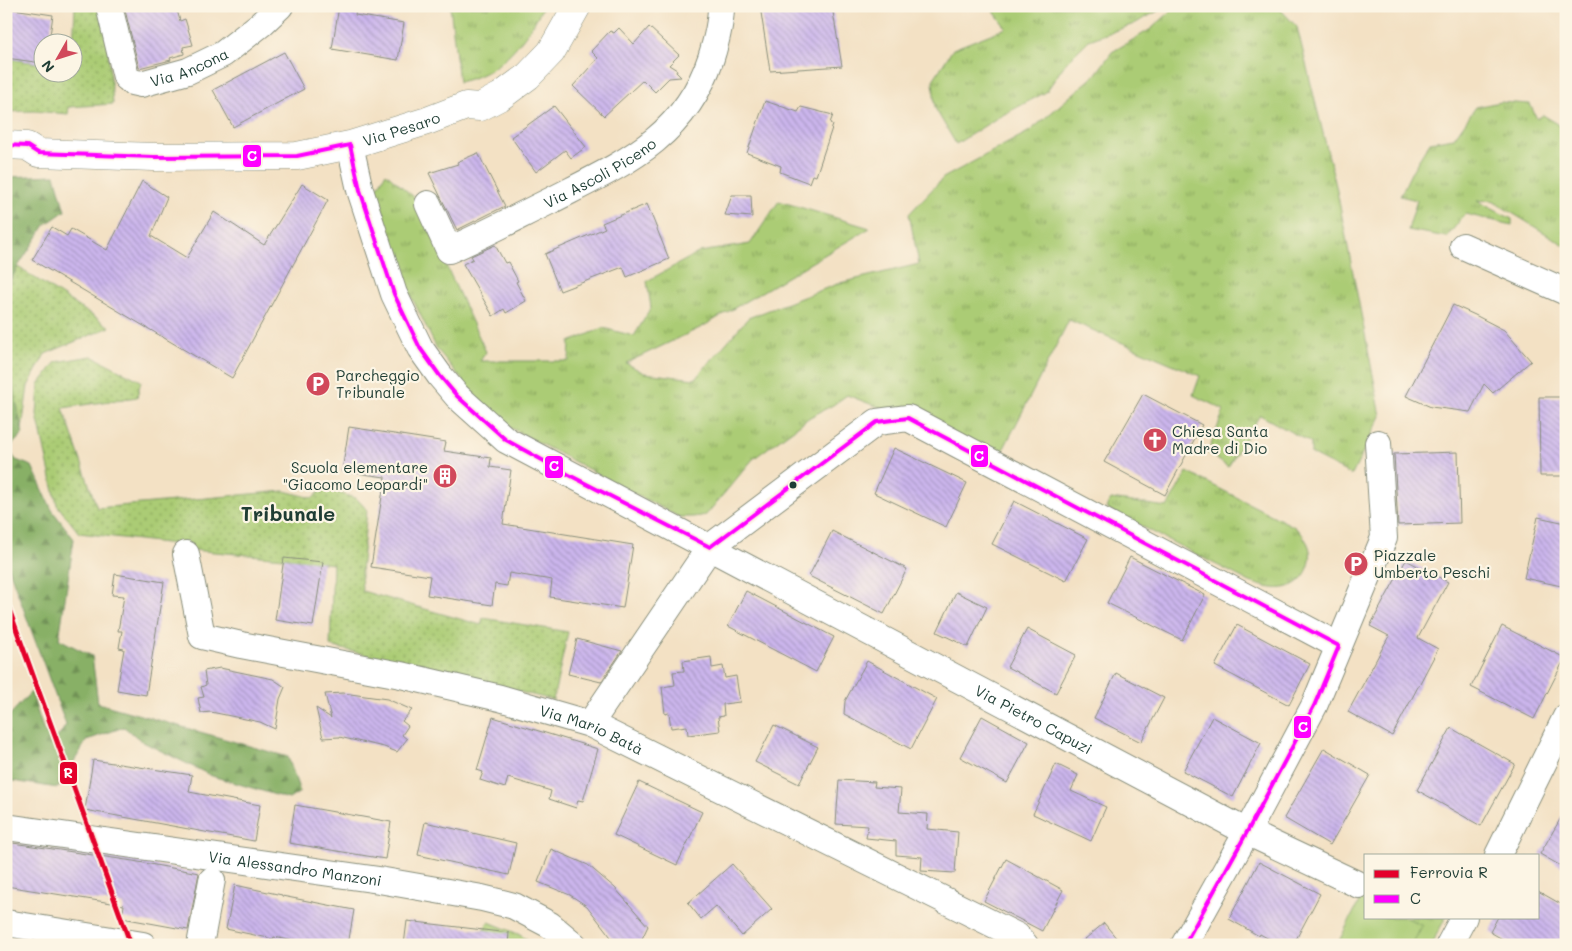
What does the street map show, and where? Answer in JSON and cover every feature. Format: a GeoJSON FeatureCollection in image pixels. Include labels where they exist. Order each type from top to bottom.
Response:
{"type":"FeatureCollection","features":[{"type":"Feature","properties":{"kind":"street","name":"Via Ancona"},"geometry":{"type":"LineString","coordinates":[[109,6],[126,76],[132,82],[141,84],[188,71],[222,54],[261,24],[280,6]]}},
{"type":"Feature","properties":{"kind":"street","name":"Via Pesaro"},"geometry":{"type":"LineString","coordinates":[[466,106],[471,96],[493,84],[517,64],[539,39],[555,6]]}},
{"type":"Feature","properties":{"kind":"street"},"geometry":{"type":"LineString","coordinates":[[551,52],[548,45],[568,6]]}},
{"type":"Feature","properties":{"kind":"street","name":"Via Pesaro"},"geometry":{"type":"LineString","coordinates":[[6,145],[27,146],[38,153],[154,157],[297,156],[350,145],[466,106],[480,107],[501,96],[528,76],[551,52],[577,6]]}},
{"type":"Feature","properties":{"kind":"street","name":"Via Ascoli Piceno"},"geometry":{"type":"LineString","coordinates":[[428,204],[449,250],[492,231],[594,178],[649,146],[669,128],[695,96],[706,74],[714,47],[721,16],[721,6]]}},
{"type":"Feature","properties":{"kind":"street","name":"Via Pietro Capuzi"},"geometry":{"type":"LineString","coordinates":[[350,145],[360,190],[394,294],[420,348],[457,396],[506,440],[573,477],[710,546],[1247,832],[1359,885]]}},
{"type":"Feature","properties":{"kind":"street","name":"Via Pesaro"},"geometry":{"type":"LineString","coordinates":[[6,159],[26,160],[38,153]]}},
{"type":"Feature","properties":{"kind":"street"},"geometry":{"type":"LineString","coordinates":[[1463,246],[1566,292]]}},
{"type":"Feature","properties":{"kind":"street"},"geometry":{"type":"LineString","coordinates":[[590,724],[710,546],[877,422],[908,418],[1339,646]]}},
{"type":"Feature","properties":{"kind":"street"},"geometry":{"type":"LineString","coordinates":[[1184,945],[1314,706],[1384,538],[1378,443]]}},
{"type":"Feature","properties":{"kind":"street","name":"Via Mario Batà"},"geometry":{"type":"LineString","coordinates":[[186,554],[202,636],[402,675],[500,698],[590,724],[1017,936],[1025,945]]}},
{"type":"Feature","properties":{"kind":"street"},"geometry":{"type":"LineString","coordinates":[[1499,854],[1556,762],[1566,717]]}},
{"type":"Feature","properties":{"kind":"street","name":"Via Alessandro Manzoni"},"geometry":{"type":"LineString","coordinates":[[6,827],[379,880],[482,898],[514,906],[550,925],[574,945]]}},
{"type":"Feature","properties":{"kind":"street"},"geometry":{"type":"LineString","coordinates":[[200,945],[212,880]]}},
{"type":"Feature","properties":{"kind":"street"},"geometry":{"type":"LineString","coordinates":[[1449,945],[1463,918]]}},
{"type":"Feature","properties":{"kind":"street"},"geometry":{"type":"LineString","coordinates":[[6,923],[143,945]]}},
{"type":"Feature","properties":{"kind":"green space"},"geometry":{"type":"Polygon","coordinates":[[[75,6],[102,6],[106,28],[113,104],[69,107],[68,114],[34,111],[6,112],[6,58],[32,62],[32,82],[82,82],[82,32],[74,32],[75,6]]]}},
{"type":"Feature","properties":{"kind":"green space"},"geometry":{"type":"Polygon","coordinates":[[[450,6],[543,6],[532,26],[507,56],[488,71],[459,82],[450,6]]]}},
{"type":"Feature","properties":{"kind":"green space"},"geometry":{"type":"Polygon","coordinates":[[[990,6],[1167,6],[1134,24],[1089,40],[1065,64],[1046,92],[997,118],[956,144],[935,108],[933,80],[953,49],[1006,28],[990,6]]]}},
{"type":"Feature","properties":{"kind":"green space"},"geometry":{"type":"Polygon","coordinates":[[[1177,6],[1277,6],[1297,27],[1336,186],[1381,416],[1352,475],[1311,454],[1311,443],[1260,415],[1228,467],[1208,453],[1224,410],[1193,395],[1200,376],[1069,320],[1001,454],[847,395],[810,417],[753,459],[706,515],[679,517],[509,427],[476,397],[437,349],[399,271],[377,188],[386,173],[415,198],[486,352],[480,361],[569,361],[570,342],[603,328],[634,336],[651,308],[647,281],[700,252],[750,244],[779,201],[870,228],[702,327],[626,363],[644,373],[695,379],[748,318],[840,283],[919,264],[909,214],[943,178],[1030,131],[1095,75],[1112,52],[1151,29],[1177,6]]]}},
{"type":"Feature","properties":{"kind":"green space"},"geometry":{"type":"Polygon","coordinates":[[[1500,102],[1530,104],[1537,119],[1543,115],[1558,124],[1566,134],[1566,246],[1491,200],[1477,201],[1512,219],[1512,225],[1465,214],[1447,237],[1408,230],[1417,200],[1400,196],[1412,171],[1430,142],[1454,138],[1476,107],[1500,102]]]}},
{"type":"Feature","properties":{"kind":"green space"},"geometry":{"type":"Polygon","coordinates":[[[55,175],[65,211],[45,225],[6,285],[6,177],[55,175]]]}},
{"type":"Feature","properties":{"kind":"green space"},"geometry":{"type":"Polygon","coordinates":[[[18,267],[110,327],[45,354],[28,386],[22,429],[6,351],[6,289],[18,267]]]}},
{"type":"Feature","properties":{"kind":"green space"},"geometry":{"type":"Polygon","coordinates":[[[6,351],[23,434],[8,449],[16,460],[32,466],[52,510],[74,539],[59,639],[92,656],[98,703],[288,757],[300,792],[289,799],[212,776],[143,742],[124,727],[87,740],[58,788],[6,780],[6,719],[31,692],[44,732],[52,739],[59,736],[66,725],[6,561],[6,351]]]}},
{"type":"Feature","properties":{"kind":"green space"},"geometry":{"type":"Polygon","coordinates":[[[92,356],[141,381],[137,397],[63,408],[97,508],[284,491],[313,498],[324,488],[357,499],[367,510],[361,572],[362,591],[481,625],[483,618],[568,632],[553,700],[330,646],[333,564],[180,549],[174,544],[79,533],[57,505],[37,415],[39,384],[56,362],[92,356]]]}},
{"type":"Feature","properties":{"kind":"green space"},"geometry":{"type":"Polygon","coordinates":[[[1187,472],[1295,527],[1309,545],[1310,552],[1308,567],[1301,579],[1288,587],[1279,588],[1269,588],[1250,582],[1106,508],[1111,499],[1167,507],[1187,472]]]}},
{"type":"Feature","properties":{"kind":"green space"},"geometry":{"type":"Polygon","coordinates":[[[1363,894],[1364,918],[1408,918],[1422,926],[1412,945],[1337,945],[1363,894]]]}},
{"type":"Feature","properties":{"kind":"green space"},"geometry":{"type":"Polygon","coordinates":[[[1408,918],[1445,918],[1431,945],[1412,945],[1421,926],[1408,918]]]}},
{"type":"Feature","properties":{"kind":"green space"},"geometry":{"type":"Polygon","coordinates":[[[489,922],[518,934],[537,945],[505,945],[481,932],[489,922]]]}},
{"type":"Feature","properties":{"kind":"building"},"geometry":{"type":"Polygon","coordinates":[[[124,6],[176,6],[180,21],[185,19],[193,45],[183,47],[184,54],[170,58],[171,60],[139,68],[124,6]]]}},
{"type":"Feature","properties":{"kind":"building"},"geometry":{"type":"Polygon","coordinates":[[[339,6],[356,6],[355,15],[404,23],[398,60],[332,49],[339,6]]]}},
{"type":"Feature","properties":{"kind":"building"},"geometry":{"type":"Polygon","coordinates":[[[760,6],[832,6],[842,66],[770,71],[760,6]]]}},
{"type":"Feature","properties":{"kind":"building"},"geometry":{"type":"Polygon","coordinates":[[[6,8],[53,15],[50,32],[32,32],[32,62],[6,58],[6,8]]]}},
{"type":"Feature","properties":{"kind":"building"},"geometry":{"type":"Polygon","coordinates":[[[649,27],[679,55],[669,65],[677,70],[676,72],[681,77],[669,78],[655,92],[643,80],[604,116],[573,86],[598,58],[591,51],[610,31],[614,33],[619,28],[634,44],[649,27]]]}},
{"type":"Feature","properties":{"kind":"building"},"geometry":{"type":"Polygon","coordinates":[[[284,52],[304,89],[233,127],[213,90],[284,52]]]}},
{"type":"Feature","properties":{"kind":"building"},"geometry":{"type":"Polygon","coordinates":[[[765,101],[798,112],[801,107],[833,115],[830,123],[833,125],[816,176],[812,175],[809,183],[780,172],[781,166],[747,153],[765,101]]]}},
{"type":"Feature","properties":{"kind":"building"},"geometry":{"type":"Polygon","coordinates":[[[554,106],[586,147],[571,158],[565,150],[536,172],[511,137],[554,106]]]}},
{"type":"Feature","properties":{"kind":"building"},"geometry":{"type":"Polygon","coordinates":[[[478,153],[505,206],[457,230],[429,173],[458,164],[457,162],[478,153]]]}},
{"type":"Feature","properties":{"kind":"building"},"geometry":{"type":"Polygon","coordinates":[[[142,181],[167,197],[151,236],[187,258],[214,212],[264,245],[302,184],[328,200],[232,378],[32,260],[52,227],[67,236],[71,229],[107,250],[142,181]]]}},
{"type":"Feature","properties":{"kind":"building"},"geometry":{"type":"Polygon","coordinates":[[[732,195],[751,195],[752,217],[725,215],[732,195]]]}},
{"type":"Feature","properties":{"kind":"building"},"geometry":{"type":"Polygon","coordinates":[[[647,204],[669,259],[627,277],[623,267],[560,291],[545,254],[605,228],[602,223],[647,204]]]}},
{"type":"Feature","properties":{"kind":"building"},"geometry":{"type":"Polygon","coordinates":[[[495,245],[505,263],[508,262],[526,301],[506,313],[504,309],[493,316],[463,264],[473,259],[471,256],[495,245]]]}},
{"type":"Feature","properties":{"kind":"building"},"geometry":{"type":"Polygon","coordinates":[[[1453,305],[1504,330],[1531,361],[1493,393],[1484,384],[1470,412],[1431,407],[1406,396],[1453,305]]]}},
{"type":"Feature","properties":{"kind":"building","name":"Chiesa Santa Madre di Dio"},"geometry":{"type":"Polygon","coordinates":[[[1143,394],[1202,425],[1165,495],[1104,462],[1143,394]]]}},
{"type":"Feature","properties":{"kind":"building"},"geometry":{"type":"Polygon","coordinates":[[[1539,397],[1566,397],[1566,476],[1540,476],[1539,397]]]}},
{"type":"Feature","properties":{"kind":"building"},"geometry":{"type":"Polygon","coordinates":[[[349,427],[446,442],[444,451],[491,458],[490,467],[511,470],[503,524],[633,545],[623,608],[550,597],[552,580],[509,573],[507,586],[495,584],[492,605],[427,595],[430,576],[371,567],[385,477],[342,471],[349,427]]]}},
{"type":"Feature","properties":{"kind":"building"},"geometry":{"type":"Polygon","coordinates":[[[894,448],[967,483],[946,527],[874,493],[894,448]]]}},
{"type":"Feature","properties":{"kind":"building"},"geometry":{"type":"Polygon","coordinates":[[[1458,452],[1460,523],[1398,525],[1394,454],[1458,452]]]}},
{"type":"Feature","properties":{"kind":"building"},"geometry":{"type":"Polygon","coordinates":[[[1014,501],[1088,539],[1066,581],[992,544],[1014,501]]]}},
{"type":"Feature","properties":{"kind":"building"},"geometry":{"type":"Polygon","coordinates":[[[1538,517],[1566,523],[1566,587],[1524,578],[1538,517]]]}},
{"type":"Feature","properties":{"kind":"building"},"geometry":{"type":"Polygon","coordinates":[[[832,531],[907,569],[884,614],[809,576],[832,531]]]}},
{"type":"Feature","properties":{"kind":"building"},"geometry":{"type":"Polygon","coordinates":[[[1130,557],[1205,595],[1182,640],[1107,603],[1130,557]]]}},
{"type":"Feature","properties":{"kind":"building"},"geometry":{"type":"Polygon","coordinates":[[[284,558],[323,562],[313,626],[275,620],[284,558]]]}},
{"type":"Feature","properties":{"kind":"building"},"geometry":{"type":"Polygon","coordinates":[[[1406,560],[1448,582],[1418,638],[1438,649],[1392,736],[1348,712],[1389,636],[1370,626],[1406,560]]]}},
{"type":"Feature","properties":{"kind":"building"},"geometry":{"type":"Polygon","coordinates":[[[115,574],[164,582],[146,695],[117,690],[124,649],[119,648],[122,631],[118,631],[124,596],[112,595],[115,574]]]}},
{"type":"Feature","properties":{"kind":"building"},"geometry":{"type":"Polygon","coordinates":[[[746,591],[834,637],[816,672],[728,626],[746,591]]]}},
{"type":"Feature","properties":{"kind":"building"},"geometry":{"type":"Polygon","coordinates":[[[956,592],[987,607],[968,647],[937,632],[956,592]]]}},
{"type":"Feature","properties":{"kind":"building"},"geometry":{"type":"Polygon","coordinates":[[[1237,625],[1310,664],[1289,705],[1215,666],[1237,625]]]}},
{"type":"Feature","properties":{"kind":"building"},"geometry":{"type":"Polygon","coordinates":[[[1502,626],[1565,658],[1534,719],[1471,687],[1502,626]]]}},
{"type":"Feature","properties":{"kind":"building"},"geometry":{"type":"Polygon","coordinates":[[[1027,629],[1076,655],[1056,693],[1007,667],[1027,629]]]}},
{"type":"Feature","properties":{"kind":"building"},"geometry":{"type":"Polygon","coordinates":[[[577,639],[622,651],[601,682],[568,674],[577,639]]]}},
{"type":"Feature","properties":{"kind":"building"},"geometry":{"type":"Polygon","coordinates":[[[711,657],[712,668],[723,666],[725,678],[736,676],[740,702],[723,704],[724,716],[718,717],[720,731],[688,735],[687,726],[671,728],[669,713],[665,714],[662,687],[675,685],[673,672],[684,671],[683,661],[711,657]]]}},
{"type":"Feature","properties":{"kind":"building"},"geometry":{"type":"Polygon","coordinates":[[[867,661],[937,699],[911,749],[844,714],[845,701],[867,661]]]}},
{"type":"Feature","properties":{"kind":"building"},"geometry":{"type":"Polygon","coordinates":[[[220,668],[273,679],[285,687],[280,699],[275,729],[260,722],[211,712],[201,713],[198,698],[204,697],[201,687],[206,685],[204,671],[220,668]]]}},
{"type":"Feature","properties":{"kind":"building"},"geometry":{"type":"Polygon","coordinates":[[[1116,673],[1164,698],[1141,742],[1094,718],[1116,673]]]}},
{"type":"Feature","properties":{"kind":"building"},"geometry":{"type":"Polygon","coordinates":[[[343,693],[387,699],[412,710],[402,721],[408,726],[402,735],[407,739],[397,752],[384,747],[339,737],[323,738],[316,708],[331,718],[325,694],[343,693]]]}},
{"type":"Feature","properties":{"kind":"building"},"geometry":{"type":"Polygon","coordinates":[[[982,716],[1029,742],[1007,783],[960,757],[982,716]]]}},
{"type":"Feature","properties":{"kind":"building"},"geometry":{"type":"Polygon","coordinates":[[[493,717],[598,749],[583,801],[578,800],[576,808],[549,799],[551,791],[508,778],[505,788],[480,780],[483,772],[477,770],[493,717]]]}},
{"type":"Feature","properties":{"kind":"building"},"geometry":{"type":"Polygon","coordinates":[[[1212,717],[1261,743],[1233,797],[1183,771],[1212,717]]]}},
{"type":"Feature","properties":{"kind":"building"},"geometry":{"type":"Polygon","coordinates":[[[774,725],[818,747],[799,784],[755,762],[774,725]]]}},
{"type":"Feature","properties":{"kind":"building"},"geometry":{"type":"Polygon","coordinates":[[[1451,728],[1515,764],[1481,826],[1417,790],[1451,728]]]}},
{"type":"Feature","properties":{"kind":"building"},"geometry":{"type":"Polygon","coordinates":[[[1324,748],[1370,775],[1330,845],[1284,818],[1324,748]]]}},
{"type":"Feature","properties":{"kind":"building"},"geometry":{"type":"Polygon","coordinates":[[[93,760],[192,775],[189,792],[260,805],[254,841],[85,810],[93,760]]]}},
{"type":"Feature","properties":{"kind":"building"},"geometry":{"type":"Polygon","coordinates":[[[1056,764],[1078,775],[1071,791],[1106,807],[1091,841],[1033,814],[1056,764]]]}},
{"type":"Feature","properties":{"kind":"building"},"geometry":{"type":"Polygon","coordinates":[[[839,780],[875,782],[874,787],[901,789],[899,812],[928,814],[927,829],[958,832],[955,873],[921,871],[922,857],[896,855],[896,841],[866,838],[868,826],[836,824],[839,780]]]}},
{"type":"Feature","properties":{"kind":"building"},"geometry":{"type":"Polygon","coordinates":[[[639,782],[702,812],[677,865],[614,835],[639,782]]]}},
{"type":"Feature","properties":{"kind":"building"},"geometry":{"type":"Polygon","coordinates":[[[295,805],[391,822],[385,859],[289,843],[295,805]]]}},
{"type":"Feature","properties":{"kind":"building"},"geometry":{"type":"Polygon","coordinates":[[[1566,809],[1566,869],[1540,854],[1566,809]]]}},
{"type":"Feature","properties":{"kind":"building"},"geometry":{"type":"Polygon","coordinates":[[[425,822],[516,843],[509,875],[418,855],[425,822]]]}},
{"type":"Feature","properties":{"kind":"building"},"geometry":{"type":"Polygon","coordinates":[[[6,842],[199,873],[188,930],[122,918],[124,905],[6,886],[6,842]]]}},
{"type":"Feature","properties":{"kind":"building"},"geometry":{"type":"Polygon","coordinates":[[[551,849],[588,865],[615,888],[648,926],[639,945],[617,945],[587,906],[570,895],[538,882],[551,849]]]}},
{"type":"Feature","properties":{"kind":"building"},"geometry":{"type":"Polygon","coordinates":[[[1006,859],[1063,890],[1042,931],[984,901],[1006,859]]]}},
{"type":"Feature","properties":{"kind":"building"},"geometry":{"type":"Polygon","coordinates":[[[1259,862],[1320,894],[1293,945],[1280,945],[1260,934],[1259,936],[1229,919],[1259,862]]]}},
{"type":"Feature","properties":{"kind":"building"},"geometry":{"type":"Polygon","coordinates":[[[732,864],[772,909],[742,936],[716,906],[701,919],[688,903],[732,864]]]}},
{"type":"Feature","properties":{"kind":"building"},"geometry":{"type":"Polygon","coordinates":[[[235,885],[354,910],[348,945],[314,945],[226,929],[235,885]]]}},
{"type":"Feature","properties":{"kind":"building"},"geometry":{"type":"Polygon","coordinates":[[[1540,892],[1566,907],[1566,945],[1513,945],[1490,932],[1497,918],[1540,918],[1540,892]]]}},
{"type":"Feature","properties":{"kind":"building"},"geometry":{"type":"Polygon","coordinates":[[[407,921],[509,933],[508,945],[404,945],[407,921]]]}},
{"type":"Feature","properties":{"kind":"building"},"geometry":{"type":"Polygon","coordinates":[[[1104,923],[1122,945],[1078,945],[1104,923]]]}},
{"type":"Feature","properties":{"kind":"rail line","name":"R"},"geometry":{"type":"LineString","coordinates":[[6,601],[131,945]]}},
{"type":"Feature","properties":{"kind":"transit line","name":"C"},"geometry":{"type":"LineString","coordinates":[[6,145],[27,146],[38,153],[154,157],[297,156],[350,145],[360,190],[394,294],[420,348],[457,396],[506,440],[573,477],[710,547],[877,422],[908,418],[1339,646],[1314,706],[1184,945]]}},
{"type":"Feature","properties":{"kind":"place","name":"Parcheggio Tribunale"},"geometry":{"type":"Point","coordinates":[318,384]}},
{"type":"Feature","properties":{"kind":"place","name":"Chiesa Santa Madre di Dio"},"geometry":{"type":"Point","coordinates":[1155,440]}},
{"type":"Feature","properties":{"kind":"place","name":"Scuola elementare \"Giacomo Leopardi\""},"geometry":{"type":"Point","coordinates":[445,476]}},
{"type":"Feature","properties":{"kind":"place","name":"Piazzale Umberto Peschi"},"geometry":{"type":"Point","coordinates":[1356,564]}},
{"type":"Feature","properties":{"kind":"district","name":"Tribunale"},"geometry":{"type":"Point","coordinates":[288,513]}}]}
